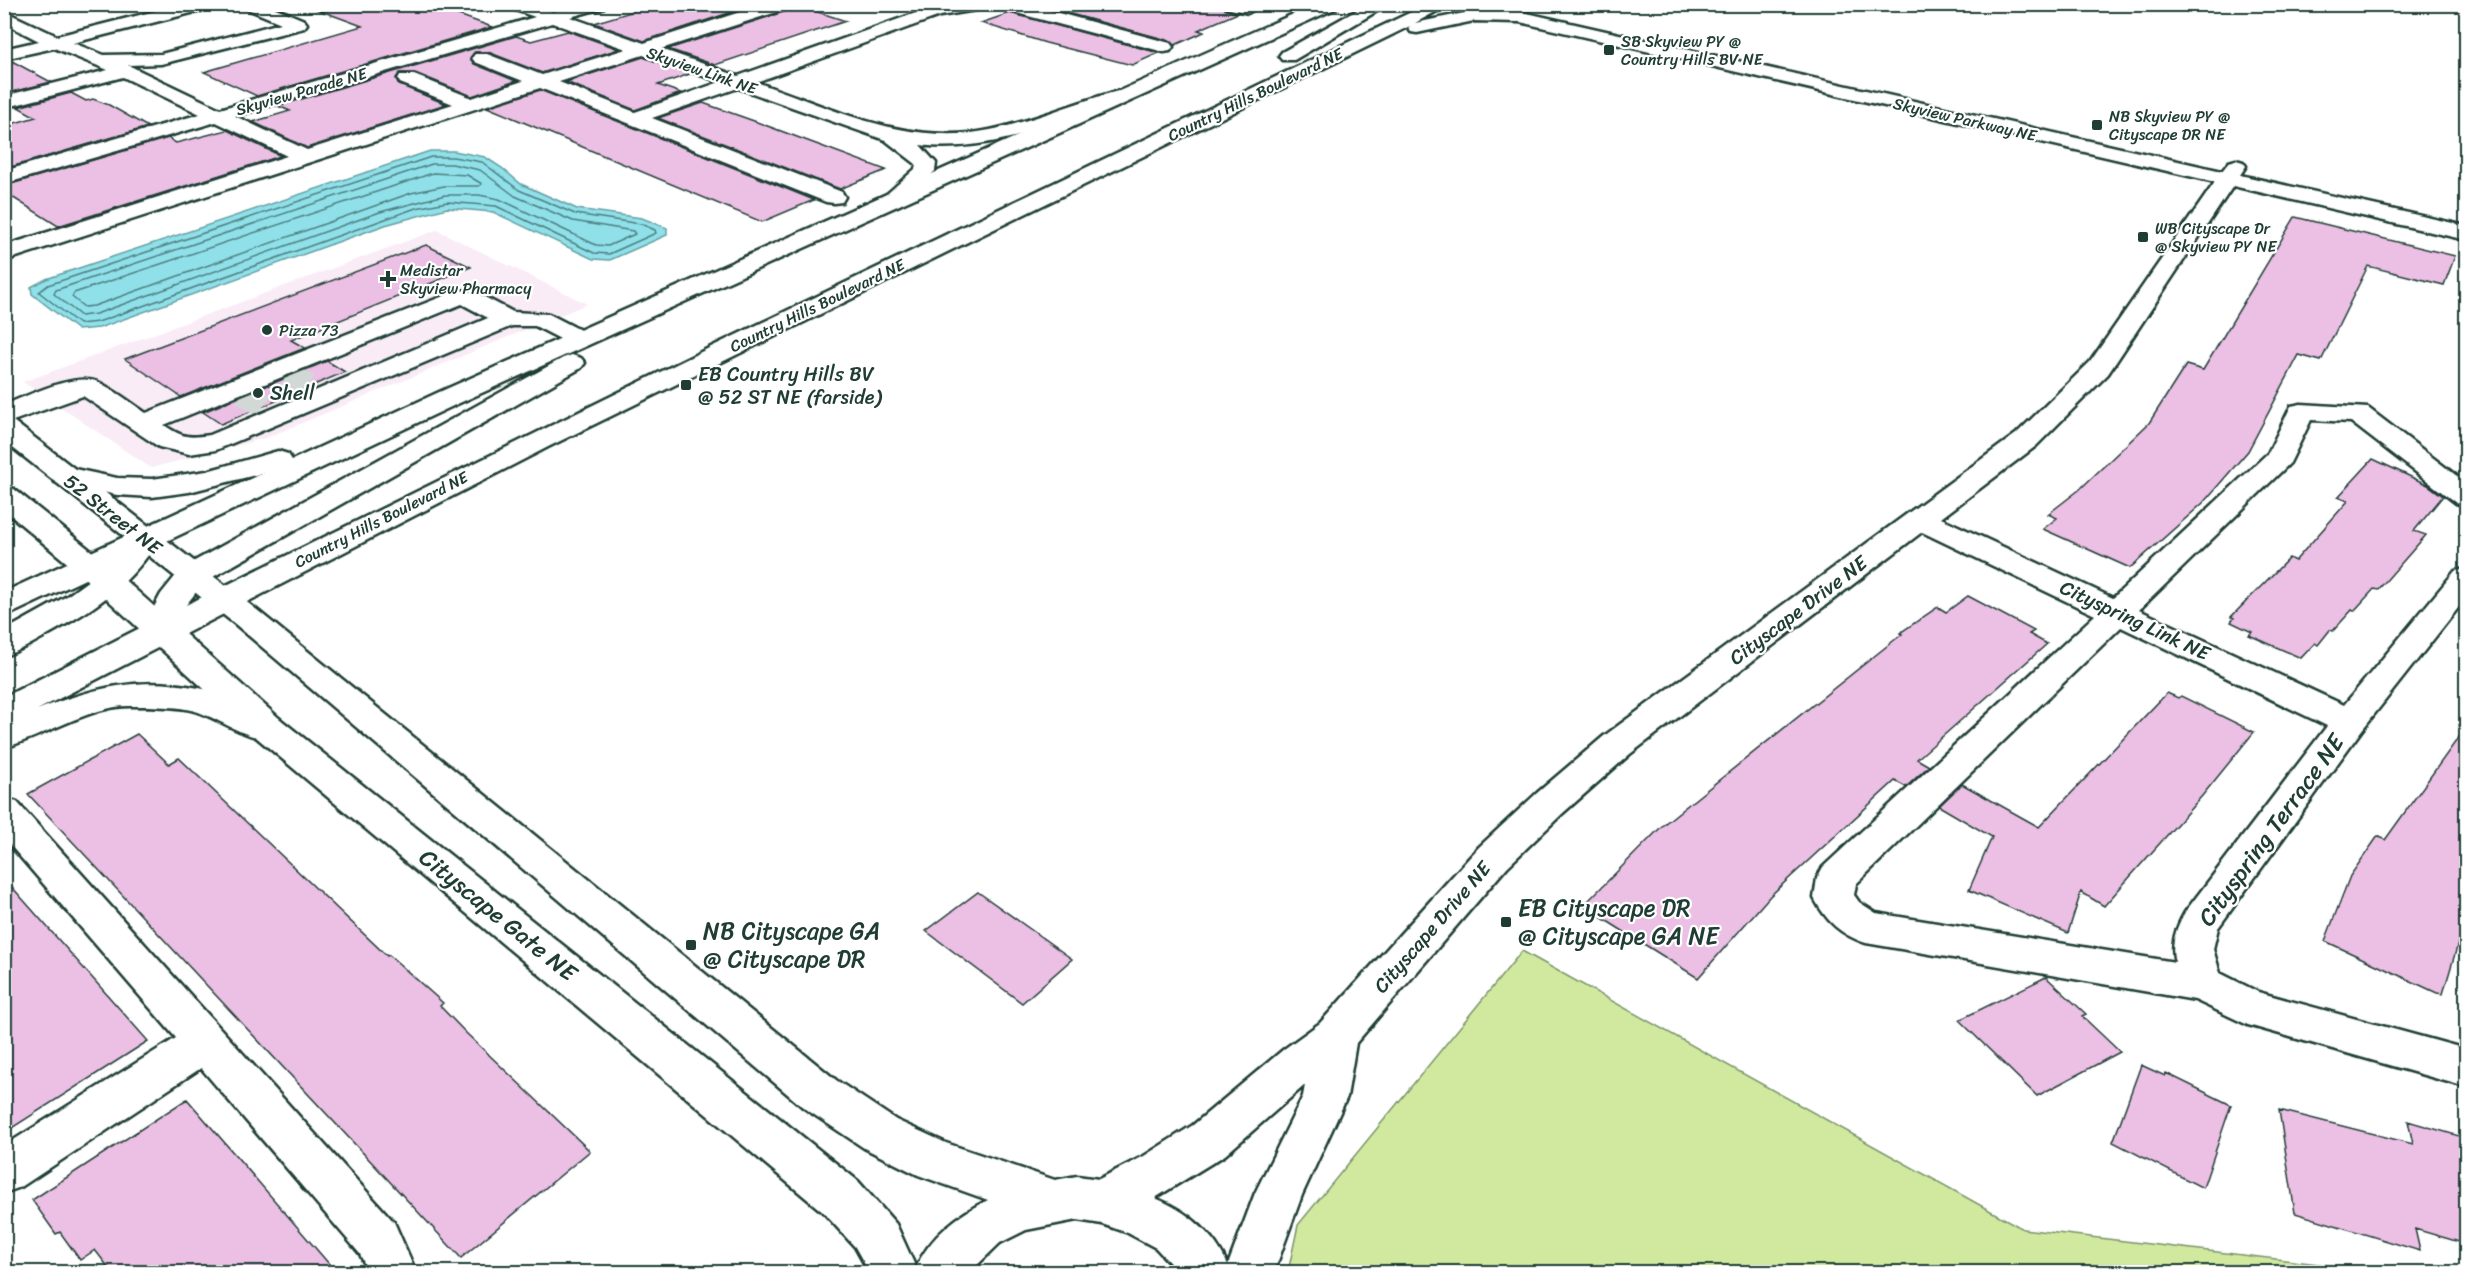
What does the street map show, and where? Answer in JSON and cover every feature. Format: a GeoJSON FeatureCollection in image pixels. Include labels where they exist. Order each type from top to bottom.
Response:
{"type":"FeatureCollection","features":[{"type":"Feature","properties":{"kind":"street"},"geometry":{"type":"LineString","coordinates":[[4,8],[19,4]]}},
{"type":"Feature","properties":{"kind":"street"},"geometry":{"type":"LineString","coordinates":[[102,60],[161,59],[298,24],[251,4]]}},
{"type":"Feature","properties":{"kind":"street","name":"Skyview Link NE"},"geometry":{"type":"LineString","coordinates":[[515,4],[890,135],[931,141],[972,140],[999,134],[1125,95]]}},
{"type":"Feature","properties":{"kind":"street","name":"Skyview Parade NE"},"geometry":{"type":"LineString","coordinates":[[4,178],[597,4]]}},
{"type":"Feature","properties":{"kind":"street"},"geometry":{"type":"LineString","coordinates":[[4,254],[783,4]]}},
{"type":"Feature","properties":{"kind":"street"},"geometry":{"type":"LineString","coordinates":[[635,118],[936,12],[982,4]]}},
{"type":"Feature","properties":{"kind":"street"},"geometry":{"type":"LineString","coordinates":[[1004,4],[1164,47]]}},
{"type":"Feature","properties":{"kind":"street"},"geometry":{"type":"LineString","coordinates":[[4,605],[127,564],[144,539],[579,339],[1331,4]]}},
{"type":"Feature","properties":{"kind":"street"},"geometry":{"type":"LineString","coordinates":[[971,230],[1381,4]]}},
{"type":"Feature","properties":{"kind":"street","name":"Country Hills Boulevard NE"},"geometry":{"type":"LineString","coordinates":[[4,712],[159,631],[208,587],[488,466],[971,230],[1442,4]]}},
{"type":"Feature","properties":{"kind":"street","name":"Skyview Parkway NE"},"geometry":{"type":"LineString","coordinates":[[1463,4],[1522,11],[2232,172],[2466,233]]}},
{"type":"Feature","properties":{"kind":"street"},"geometry":{"type":"LineString","coordinates":[[224,7],[188,18],[237,39]]}},
{"type":"Feature","properties":{"kind":"street"},"geometry":{"type":"LineString","coordinates":[[4,54],[224,7]]}},
{"type":"Feature","properties":{"kind":"street"},"geometry":{"type":"LineString","coordinates":[[1333,57],[1447,21],[1522,11]]}},
{"type":"Feature","properties":{"kind":"street"},"geometry":{"type":"LineString","coordinates":[[4,16],[55,42],[102,60],[305,158]]}},
{"type":"Feature","properties":{"kind":"street"},"geometry":{"type":"LineString","coordinates":[[193,51],[217,60],[287,41]]}},
{"type":"Feature","properties":{"kind":"street"},"geometry":{"type":"LineString","coordinates":[[481,58],[834,197]]}},
{"type":"Feature","properties":{"kind":"street"},"geometry":{"type":"LineString","coordinates":[[4,102],[133,75]]}},
{"type":"Feature","properties":{"kind":"street"},"geometry":{"type":"LineString","coordinates":[[26,111],[133,75]]}},
{"type":"Feature","properties":{"kind":"street"},"geometry":{"type":"LineString","coordinates":[[407,79],[471,104]]}},
{"type":"Feature","properties":{"kind":"street","name":"Skyview Link NE"},"geometry":{"type":"LineString","coordinates":[[890,135],[916,152],[926,163],[925,171],[891,200]]}},
{"type":"Feature","properties":{"kind":"street","name":"Skyview Parkway NE"},"geometry":{"type":"LineString","coordinates":[[2232,172],[2466,217]]}},
{"type":"Feature","properties":{"kind":"street","name":"Cityscape Drive NE"},"geometry":{"type":"LineString","coordinates":[[1102,1202],[1161,1171],[1209,1140],[1300,1062],[1335,1036],[1493,858],[1550,803],[1617,744],[2026,440],[2099,368],[2232,172]]}},
{"type":"Feature","properties":{"kind":"street"},"geometry":{"type":"LineString","coordinates":[[760,258],[208,587],[820,1094],[880,1134],[934,1160],[1052,1201]]}},
{"type":"Feature","properties":{"kind":"street"},"geometry":{"type":"LineString","coordinates":[[4,415],[75,388],[89,388],[169,441],[189,446],[216,442],[255,400],[299,382],[334,347],[459,297],[466,297],[508,319]]}},
{"type":"Feature","properties":{"kind":"street"},"geometry":{"type":"LineString","coordinates":[[143,424],[255,400],[299,382],[379,374],[508,319],[540,319],[579,339]]}},
{"type":"Feature","properties":{"kind":"street"},"geometry":{"type":"LineString","coordinates":[[334,347],[379,374]]}},
{"type":"Feature","properties":{"kind":"street"},"geometry":{"type":"LineString","coordinates":[[65,476],[133,488],[173,486],[203,480],[286,458],[447,399]]}},
{"type":"Feature","properties":{"kind":"street"},"geometry":{"type":"LineString","coordinates":[[2466,497],[2358,414],[2301,412],[2280,457],[1837,878],[1834,898],[1845,913],[1866,927],[2204,984],[2248,1007],[2466,1068]]}},
{"type":"Feature","properties":{"kind":"street","name":"52 Street NE"},"geometry":{"type":"LineString","coordinates":[[4,427],[208,587]]}},
{"type":"Feature","properties":{"kind":"street"},"geometry":{"type":"LineString","coordinates":[[4,495],[98,574]]}},
{"type":"Feature","properties":{"kind":"street","name":"Cityspring Link NE"},"geometry":{"type":"LineString","coordinates":[[1919,519],[2349,722]]}},
{"type":"Feature","properties":{"kind":"street"},"geometry":{"type":"LineString","coordinates":[[4,645],[98,574]]}},
{"type":"Feature","properties":{"kind":"street","name":"Cityscape Gate NE"},"geometry":{"type":"LineString","coordinates":[[98,574],[268,728],[841,1197],[867,1221],[882,1244],[893,1272]]}},
{"type":"Feature","properties":{"kind":"street","name":"Cityspring Terrace NE"},"geometry":{"type":"LineString","coordinates":[[2204,984],[2192,950],[2199,922],[2349,722],[2466,578]]}},
{"type":"Feature","properties":{"kind":"street"},"geometry":{"type":"LineString","coordinates":[[4,736],[90,702],[128,694],[198,699],[268,728]]}},
{"type":"Feature","properties":{"kind":"street"},"geometry":{"type":"LineString","coordinates":[[4,812],[376,1238],[392,1272]]}},
{"type":"Feature","properties":{"kind":"street"},"geometry":{"type":"LineString","coordinates":[[1250,1272],[1279,1193],[1324,1097],[1335,1036]]}},
{"type":"Feature","properties":{"kind":"street"},"geometry":{"type":"LineString","coordinates":[[4,1172],[206,1042]]}},
{"type":"Feature","properties":{"kind":"street"},"geometry":{"type":"LineString","coordinates":[[939,1272],[952,1255],[983,1227],[1019,1209],[1077,1198],[1102,1202],[1142,1216],[1173,1232],[1195,1255],[1206,1272]]}},
{"type":"Feature","properties":{"kind":"shaded area"},"geometry":{"type":"Polygon","coordinates":[[[437,230],[587,304],[266,438],[151,468],[23,382],[437,230]]]}},
{"type":"Feature","properties":{"kind":"green space"},"geometry":{"type":"Polygon","coordinates":[[[1522,951],[2023,1229],[2386,1272],[1288,1272],[1298,1225],[1522,951]]]}},
{"type":"Feature","properties":{"kind":"water"},"geometry":{"type":"Polygon","coordinates":[[[430,151],[454,151],[485,157],[521,184],[577,209],[642,218],[667,228],[667,235],[610,260],[593,259],[493,212],[447,208],[385,225],[99,328],[78,330],[32,294],[31,287],[46,279],[430,151]]]}},
{"type":"Feature","properties":{"kind":"building"},"geometry":{"type":"Polygon","coordinates":[[[314,4],[428,4],[492,27],[257,96],[204,72],[362,26],[313,8],[314,4]]]}},
{"type":"Feature","properties":{"kind":"building"},"geometry":{"type":"Polygon","coordinates":[[[657,4],[756,4],[644,41],[594,23],[657,4]]]}},
{"type":"Feature","properties":{"kind":"building"},"geometry":{"type":"Polygon","coordinates":[[[793,4],[846,21],[715,65],[668,49],[790,10],[793,4]]]}},
{"type":"Feature","properties":{"kind":"building"},"geometry":{"type":"Polygon","coordinates":[[[1222,4],[1226,10],[1238,13],[1198,30],[1204,32],[1175,45],[1171,41],[1037,5],[1222,4]]]}},
{"type":"Feature","properties":{"kind":"building"},"geometry":{"type":"Polygon","coordinates":[[[1010,13],[1159,53],[1132,65],[1046,43],[981,23],[1010,13]]]}},
{"type":"Feature","properties":{"kind":"building"},"geometry":{"type":"Polygon","coordinates":[[[568,31],[619,49],[542,73],[488,52],[475,52],[470,58],[474,64],[516,81],[472,96],[415,73],[400,73],[396,78],[399,85],[446,104],[307,148],[253,122],[290,111],[278,106],[516,36],[531,41],[568,31]]]}},
{"type":"Feature","properties":{"kind":"building"},"geometry":{"type":"Polygon","coordinates":[[[643,57],[690,74],[658,85],[681,93],[635,110],[566,82],[643,57]]]}},
{"type":"Feature","properties":{"kind":"building"},"geometry":{"type":"Polygon","coordinates":[[[10,60],[51,82],[4,94],[4,61],[10,60]]]}},
{"type":"Feature","properties":{"kind":"building"},"geometry":{"type":"Polygon","coordinates":[[[540,90],[814,200],[762,222],[487,107],[540,90]]]}},
{"type":"Feature","properties":{"kind":"building"},"geometry":{"type":"Polygon","coordinates":[[[71,93],[86,101],[93,99],[109,105],[148,127],[4,169],[4,126],[36,117],[18,107],[71,93]]]}},
{"type":"Feature","properties":{"kind":"building"},"geometry":{"type":"Polygon","coordinates":[[[703,103],[886,170],[840,189],[658,118],[703,103]]]}},
{"type":"Feature","properties":{"kind":"building"},"geometry":{"type":"Polygon","coordinates":[[[227,130],[281,156],[58,226],[4,192],[4,186],[168,138],[176,143],[227,130]]]}},
{"type":"Feature","properties":{"kind":"building"},"geometry":{"type":"Polygon","coordinates":[[[2295,217],[2455,256],[2444,285],[2368,266],[2321,361],[2299,355],[2248,451],[2203,503],[2130,568],[2043,529],[2057,518],[2048,514],[2079,490],[2149,423],[2186,365],[2203,370],[2295,217]]]}},
{"type":"Feature","properties":{"kind":"building"},"geometry":{"type":"Polygon","coordinates":[[[426,245],[471,267],[291,340],[305,348],[181,397],[125,359],[426,245]]]}},
{"type":"Feature","properties":{"kind":"building"},"geometry":{"type":"Polygon","coordinates":[[[327,361],[345,372],[221,424],[203,412],[327,361]]]}},
{"type":"Feature","properties":{"kind":"building"},"geometry":{"type":"Polygon","coordinates":[[[2373,459],[2428,485],[2443,496],[2414,531],[2426,535],[2378,590],[2374,589],[2333,631],[2330,630],[2318,645],[2315,643],[2301,658],[2249,635],[2252,632],[2231,622],[2234,618],[2231,617],[2289,558],[2295,561],[2348,501],[2338,497],[2373,459]]]}},
{"type":"Feature","properties":{"kind":"building"},"geometry":{"type":"Polygon","coordinates":[[[1968,596],[2034,631],[2029,634],[2047,644],[1917,759],[1929,766],[1906,787],[1895,781],[1770,896],[1698,978],[1583,906],[1664,824],[1902,634],[1900,633],[1938,607],[1946,612],[1968,596]]]}},
{"type":"Feature","properties":{"kind":"building"},"geometry":{"type":"Polygon","coordinates":[[[2167,693],[2178,698],[2181,696],[2254,732],[2202,796],[2104,906],[2081,892],[2068,933],[1969,890],[1992,837],[1939,806],[1962,784],[2039,827],[2167,693]]]}},
{"type":"Feature","properties":{"kind":"building"},"geometry":{"type":"Polygon","coordinates":[[[2466,727],[2466,940],[2460,937],[2443,994],[2325,941],[2350,876],[2378,836],[2385,840],[2466,727]]]}},
{"type":"Feature","properties":{"kind":"building"},"geometry":{"type":"Polygon","coordinates":[[[137,734],[169,764],[179,758],[387,956],[389,955],[443,1003],[440,1006],[466,1033],[590,1151],[461,1258],[28,794],[137,734]]]}},
{"type":"Feature","properties":{"kind":"building"},"geometry":{"type":"Polygon","coordinates":[[[4,878],[148,1041],[4,1133],[4,878]]]}},
{"type":"Feature","properties":{"kind":"building"},"geometry":{"type":"Polygon","coordinates":[[[978,892],[1072,959],[1022,1003],[926,931],[978,892]]]}},
{"type":"Feature","properties":{"kind":"building"},"geometry":{"type":"Polygon","coordinates":[[[2046,977],[2086,1014],[2082,1016],[2120,1052],[2037,1096],[1959,1020],[2046,977]]]}},
{"type":"Feature","properties":{"kind":"building"},"geometry":{"type":"Polygon","coordinates":[[[2141,1065],[2165,1076],[2166,1073],[2231,1105],[2203,1188],[2113,1142],[2141,1065]]]}},
{"type":"Feature","properties":{"kind":"building"},"geometry":{"type":"Polygon","coordinates":[[[187,1099],[336,1272],[112,1272],[95,1250],[80,1260],[60,1232],[56,1234],[32,1200],[187,1099]]]}},
{"type":"Feature","properties":{"kind":"building"},"geometry":{"type":"Polygon","coordinates":[[[2279,1110],[2413,1144],[2408,1121],[2466,1138],[2466,1244],[2415,1229],[2420,1251],[2295,1213],[2279,1110]]]}},
{"type":"Feature","properties":{"kind":"tunnel"},"geometry":{"type":"LineString","coordinates":[[287,374],[308,387]]}},
{"type":"Feature","properties":{"kind":"tunnel"},"geometry":{"type":"LineString","coordinates":[[243,392],[264,406]]}},
{"type":"Feature","properties":{"kind":"place","name":"SB Skyview PY @ Country Hills BV NE"},"geometry":{"type":"Point","coordinates":[1609,50]}},
{"type":"Feature","properties":{"kind":"place","name":"NB Skyview PY @ Cityscape DR NE"},"geometry":{"type":"Point","coordinates":[2097,125]}},
{"type":"Feature","properties":{"kind":"place","name":"WB Cityscape Dr @ Skyview PY NE"},"geometry":{"type":"Point","coordinates":[2143,237]}},
{"type":"Feature","properties":{"kind":"place","name":"Medistar Skyview Pharmacy"},"geometry":{"type":"Point","coordinates":[388,279]}},
{"type":"Feature","properties":{"kind":"place","name":"Pizza 73"},"geometry":{"type":"Point","coordinates":[267,330]}},
{"type":"Feature","properties":{"kind":"place","name":"EB Country Hills BV @ 52 ST NE (farside)"},"geometry":{"type":"Point","coordinates":[686,385]}},
{"type":"Feature","properties":{"kind":"place","name":"Shell"},"geometry":{"type":"Point","coordinates":[258,393]}},
{"type":"Feature","properties":{"kind":"place","name":"EB Cityscape DR @ Cityscape GA NE"},"geometry":{"type":"Point","coordinates":[1506,922]}},
{"type":"Feature","properties":{"kind":"place","name":"NB Cityscape GA @ Cityscape DR"},"geometry":{"type":"Point","coordinates":[691,945]}}]}
